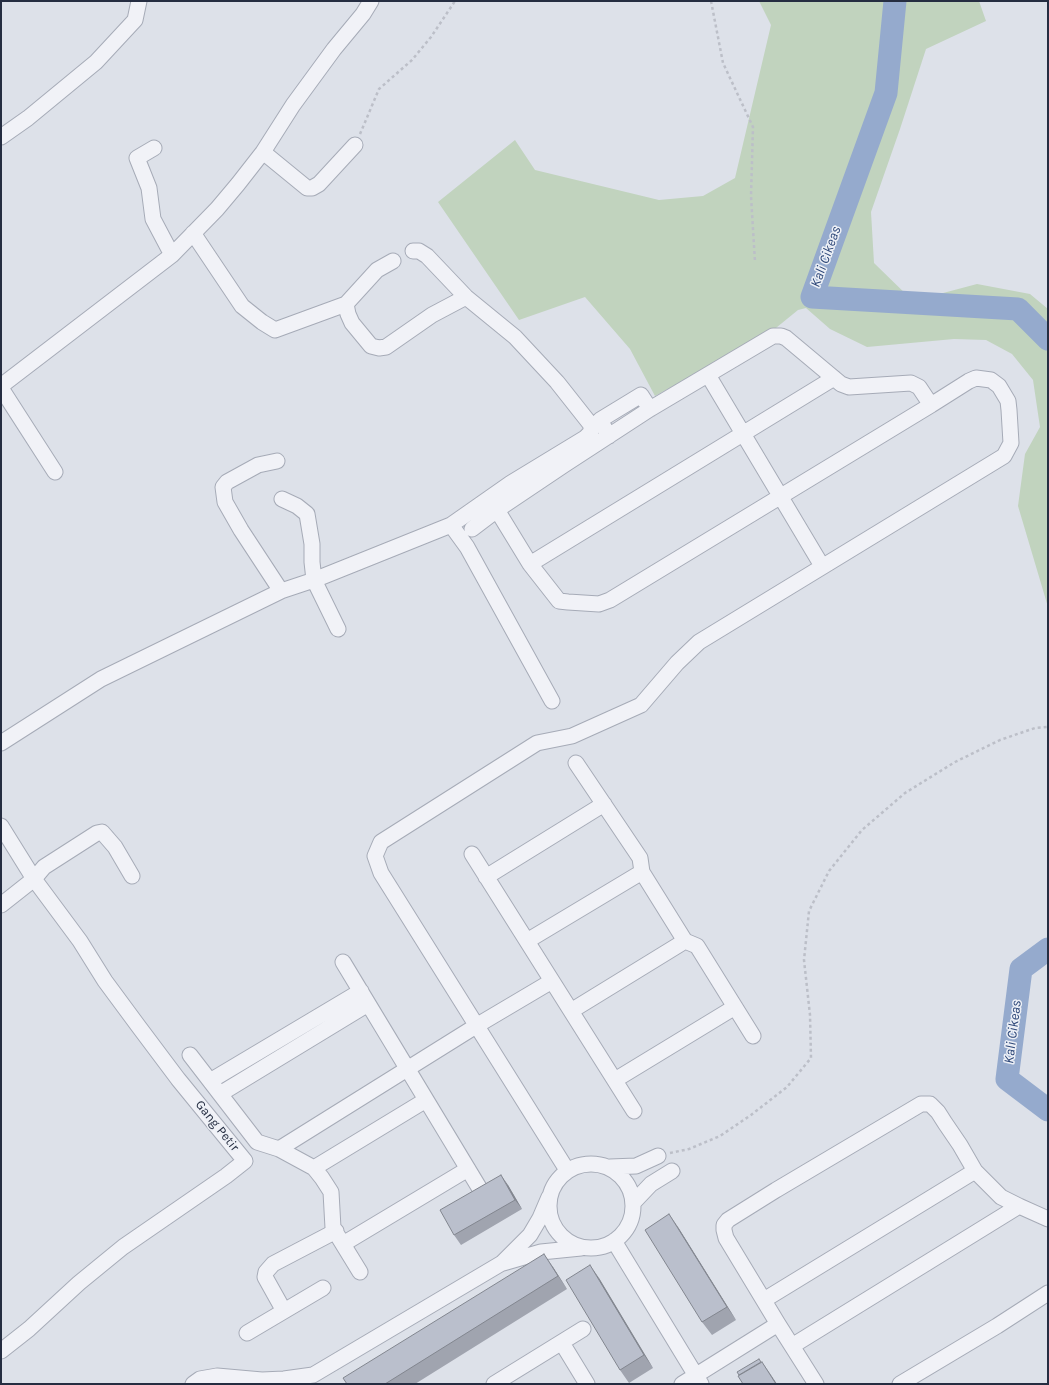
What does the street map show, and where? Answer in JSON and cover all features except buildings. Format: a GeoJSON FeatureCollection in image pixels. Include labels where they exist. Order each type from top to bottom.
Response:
{"type":"FeatureCollection","features":[{"type":"Feature","properties":{"kind":"street"},"geometry":{"type":"LineString","coordinates":[[1,137],[28,118],[96,62],[135,20],[139,1]]}},
{"type":"Feature","properties":{"kind":"street"},"geometry":{"type":"LineString","coordinates":[[56,472],[1,387],[172,255],[217,209],[263,152],[293,105],[334,49],[363,14],[371,1]]}},
{"type":"Feature","properties":{"kind":"street"},"geometry":{"type":"LineString","coordinates":[[263,152],[307,188],[312,188],[319,184],[355,145]]}},
{"type":"Feature","properties":{"kind":"street"},"geometry":{"type":"LineString","coordinates":[[154,148],[135,154],[149,188],[153,219],[172,255]]}},
{"type":"Feature","properties":{"kind":"street"},"geometry":{"type":"LineString","coordinates":[[193,233],[242,306],[275,330],[346,304],[377,270],[393,261]]}},
{"type":"Feature","properties":{"kind":"street"},"geometry":{"type":"LineString","coordinates":[[1,744],[101,679],[281,591],[314,580],[451,525],[511,483],[585,438],[591,432],[591,425],[556,382],[515,337],[466,298],[427,256],[413,251]]}},
{"type":"Feature","properties":{"kind":"street"},"geometry":{"type":"LineString","coordinates":[[346,304],[352,323],[371,346],[386,348],[432,315],[466,298]]}},
{"type":"Feature","properties":{"kind":"street"},"geometry":{"type":"LineString","coordinates":[[472,529],[497,510],[650,409],[774,336],[786,338],[841,384],[849,387],[911,382],[919,387],[931,405]]}},
{"type":"Feature","properties":{"kind":"street"},"geometry":{"type":"LineString","coordinates":[[708,375],[822,566]]}},
{"type":"Feature","properties":{"kind":"street"},"geometry":{"type":"LineString","coordinates":[[530,564],[834,378]]}},
{"type":"Feature","properties":{"kind":"street"},"geometry":{"type":"LineString","coordinates":[[497,510],[530,564],[559,600],[599,604],[610,600],[969,381],[976,378],[991,380],[999,386],[1008,401],[1011,443],[1004,456],[699,642],[677,662],[641,705],[572,736],[537,742],[382,842],[375,856],[381,873],[567,1170]]}},
{"type":"Feature","properties":{"kind":"street"},"geometry":{"type":"LineString","coordinates":[[277,461],[258,465],[227,482],[223,487],[226,502],[241,530],[281,591]]}},
{"type":"Feature","properties":{"kind":"street"},"geometry":{"type":"LineString","coordinates":[[282,499],[297,506],[307,514],[312,544],[314,580],[338,629]]}},
{"type":"Feature","properties":{"kind":"street"},"geometry":{"type":"LineString","coordinates":[[451,525],[467,547],[552,701]]}},
{"type":"Feature","properties":{"kind":"street"},"geometry":{"type":"LineString","coordinates":[[576,763],[640,858],[642,872],[685,941],[697,946],[753,1036]]}},
{"type":"Feature","properties":{"kind":"street"},"geometry":{"type":"LineString","coordinates":[[486,877],[604,804]]}},
{"type":"Feature","properties":{"kind":"street"},"geometry":{"type":"LineString","coordinates":[[1,826],[34,879]]}},
{"type":"Feature","properties":{"kind":"street"},"geometry":{"type":"LineString","coordinates":[[1,905],[34,879],[44,867],[97,833],[102,832],[115,847],[132,876]]}},
{"type":"Feature","properties":{"kind":"street"},"geometry":{"type":"LineString","coordinates":[[472,854],[634,1111]]}},
{"type":"Feature","properties":{"kind":"street"},"geometry":{"type":"LineString","coordinates":[[527,941],[642,872]]}},
{"type":"Feature","properties":{"kind":"street","name":"Gang Petir"},"geometry":{"type":"LineString","coordinates":[[1,1351],[29,1329],[79,1283],[123,1248],[221,1180],[245,1161],[178,1079],[134,1021],[105,981],[80,941],[34,879]]}},
{"type":"Feature","properties":{"kind":"street"},"geometry":{"type":"LineString","coordinates":[[571,1011],[685,941]]}},
{"type":"Feature","properties":{"kind":"street"},"geometry":{"type":"LineString","coordinates":[[344,962],[483,1194]]}},
{"type":"Feature","properties":{"kind":"street"},"geometry":{"type":"LineString","coordinates":[[279,1148],[476,1026],[552,981]]}},
{"type":"Feature","properties":{"kind":"street"},"geometry":{"type":"LineString","coordinates":[[210,1081],[284,1037],[365,997]]}},
{"type":"Feature","properties":{"kind":"street"},"geometry":{"type":"LineString","coordinates":[[220,1094],[293,1050],[365,997]]}},
{"type":"Feature","properties":{"kind":"street"},"geometry":{"type":"LineString","coordinates":[[615,1080],[735,1007]]}},
{"type":"Feature","properties":{"kind":"street"},"geometry":{"type":"LineString","coordinates":[[284,1037],[293,1050]]}},
{"type":"Feature","properties":{"kind":"street"},"geometry":{"type":"LineString","coordinates":[[190,1055],[257,1142],[279,1148],[314,1168],[322,1178],[331,1192],[333,1228],[360,1272]]}},
{"type":"Feature","properties":{"kind":"street"},"geometry":{"type":"LineString","coordinates":[[314,1168],[426,1100]]}},
{"type":"Feature","properties":{"kind":"street"},"geometry":{"type":"LineString","coordinates":[[816,1384],[726,1238],[724,1227],[728,1220],[921,1104],[930,1104],[938,1112],[975,1171],[1001,1197],[1048,1219]]}},
{"type":"Feature","properties":{"kind":"street"},"geometry":{"type":"LineString","coordinates":[[502,1263],[530,1234],[540,1218],[555,1182],[567,1170],[581,1164],[596,1163],[610,1167],[636,1166],[658,1156]]}},
{"type":"Feature","properties":{"kind":"street"},"geometry":{"type":"LineString","coordinates":[[194,1384],[200,1379],[217,1376],[262,1380],[313,1375],[502,1263],[541,1252],[598,1248],[614,1242],[625,1231],[631,1218],[633,1203],[630,1188],[622,1176],[610,1167]]}},
{"type":"Feature","properties":{"kind":"street"},"geometry":{"type":"LineString","coordinates":[[284,1311],[265,1277],[266,1272],[272,1264],[339,1238],[468,1169]]}},
{"type":"Feature","properties":{"kind":"street"},"geometry":{"type":"LineString","coordinates":[[633,1203],[651,1184],[672,1170]]}},
{"type":"Feature","properties":{"kind":"street"},"geometry":{"type":"LineString","coordinates":[[764,1300],[975,1171]]}},
{"type":"Feature","properties":{"kind":"street"},"geometry":{"type":"LineString","coordinates":[[549,1197],[549,1214],[555,1229],[566,1241],[582,1248]]}},
{"type":"Feature","properties":{"kind":"street"},"geometry":{"type":"LineString","coordinates":[[792,1346],[1019,1206]]}},
{"type":"Feature","properties":{"kind":"street"},"geometry":{"type":"LineString","coordinates":[[614,1242],[698,1380]]}},
{"type":"Feature","properties":{"kind":"street"},"geometry":{"type":"LineString","coordinates":[[247,1332],[323,1288]]}},
{"type":"Feature","properties":{"kind":"street"},"geometry":{"type":"LineString","coordinates":[[900,1384],[997,1326],[1048,1293]]}},
{"type":"Feature","properties":{"kind":"street"},"geometry":{"type":"LineString","coordinates":[[682,1384],[698,1380],[778,1324]]}},
{"type":"Feature","properties":{"kind":"street"},"geometry":{"type":"LineString","coordinates":[[494,1384],[583,1329]]}},
{"type":"Feature","properties":{"kind":"street"},"geometry":{"type":"LineString","coordinates":[[562,1342],[587,1384]]}},
{"type":"Feature","properties":{"kind":"path"},"geometry":{"type":"LineString","coordinates":[[355,145],[379,89],[412,60],[431,37],[455,1]]}},
{"type":"Feature","properties":{"kind":"path"},"geometry":{"type":"LineString","coordinates":[[711,1],[723,63],[753,127],[751,196],[755,262]]}},
{"type":"Feature","properties":{"kind":"path"},"geometry":{"type":"LineString","coordinates":[[658,1156],[689,1150],[720,1136],[787,1087],[811,1058],[810,1015],[804,960],[809,910],[829,871],[862,830],[905,793],[956,762],[1000,740],[1035,728],[1048,727]]}},
{"type":"Feature","properties":{"kind":"green space"},"geometry":{"type":"Polygon","coordinates":[[[759,1],[979,1],[986,21],[926,49],[871,212],[874,263],[913,301],[977,284],[1030,294],[1048,309],[1048,607],[1018,506],[1025,454],[1040,427],[1033,380],[1012,354],[986,340],[954,339],[867,347],[830,329],[806,308],[798,310],[771,332],[655,396],[630,349],[585,297],[519,320],[438,202],[515,140],[535,170],[659,200],[703,196],[735,178],[771,25],[759,1]]]}},
{"type":"Feature","properties":{"kind":"waterway","name":"Kali Cikeas"},"geometry":{"type":"LineString","coordinates":[[895,1],[886,93],[812,297],[1018,309],[1048,339]]}},
{"type":"Feature","properties":{"kind":"waterway","name":"Kali Cikeas"},"geometry":{"type":"LineString","coordinates":[[1048,949],[1021,969],[1007,1079],[1048,1110]]}}]}
